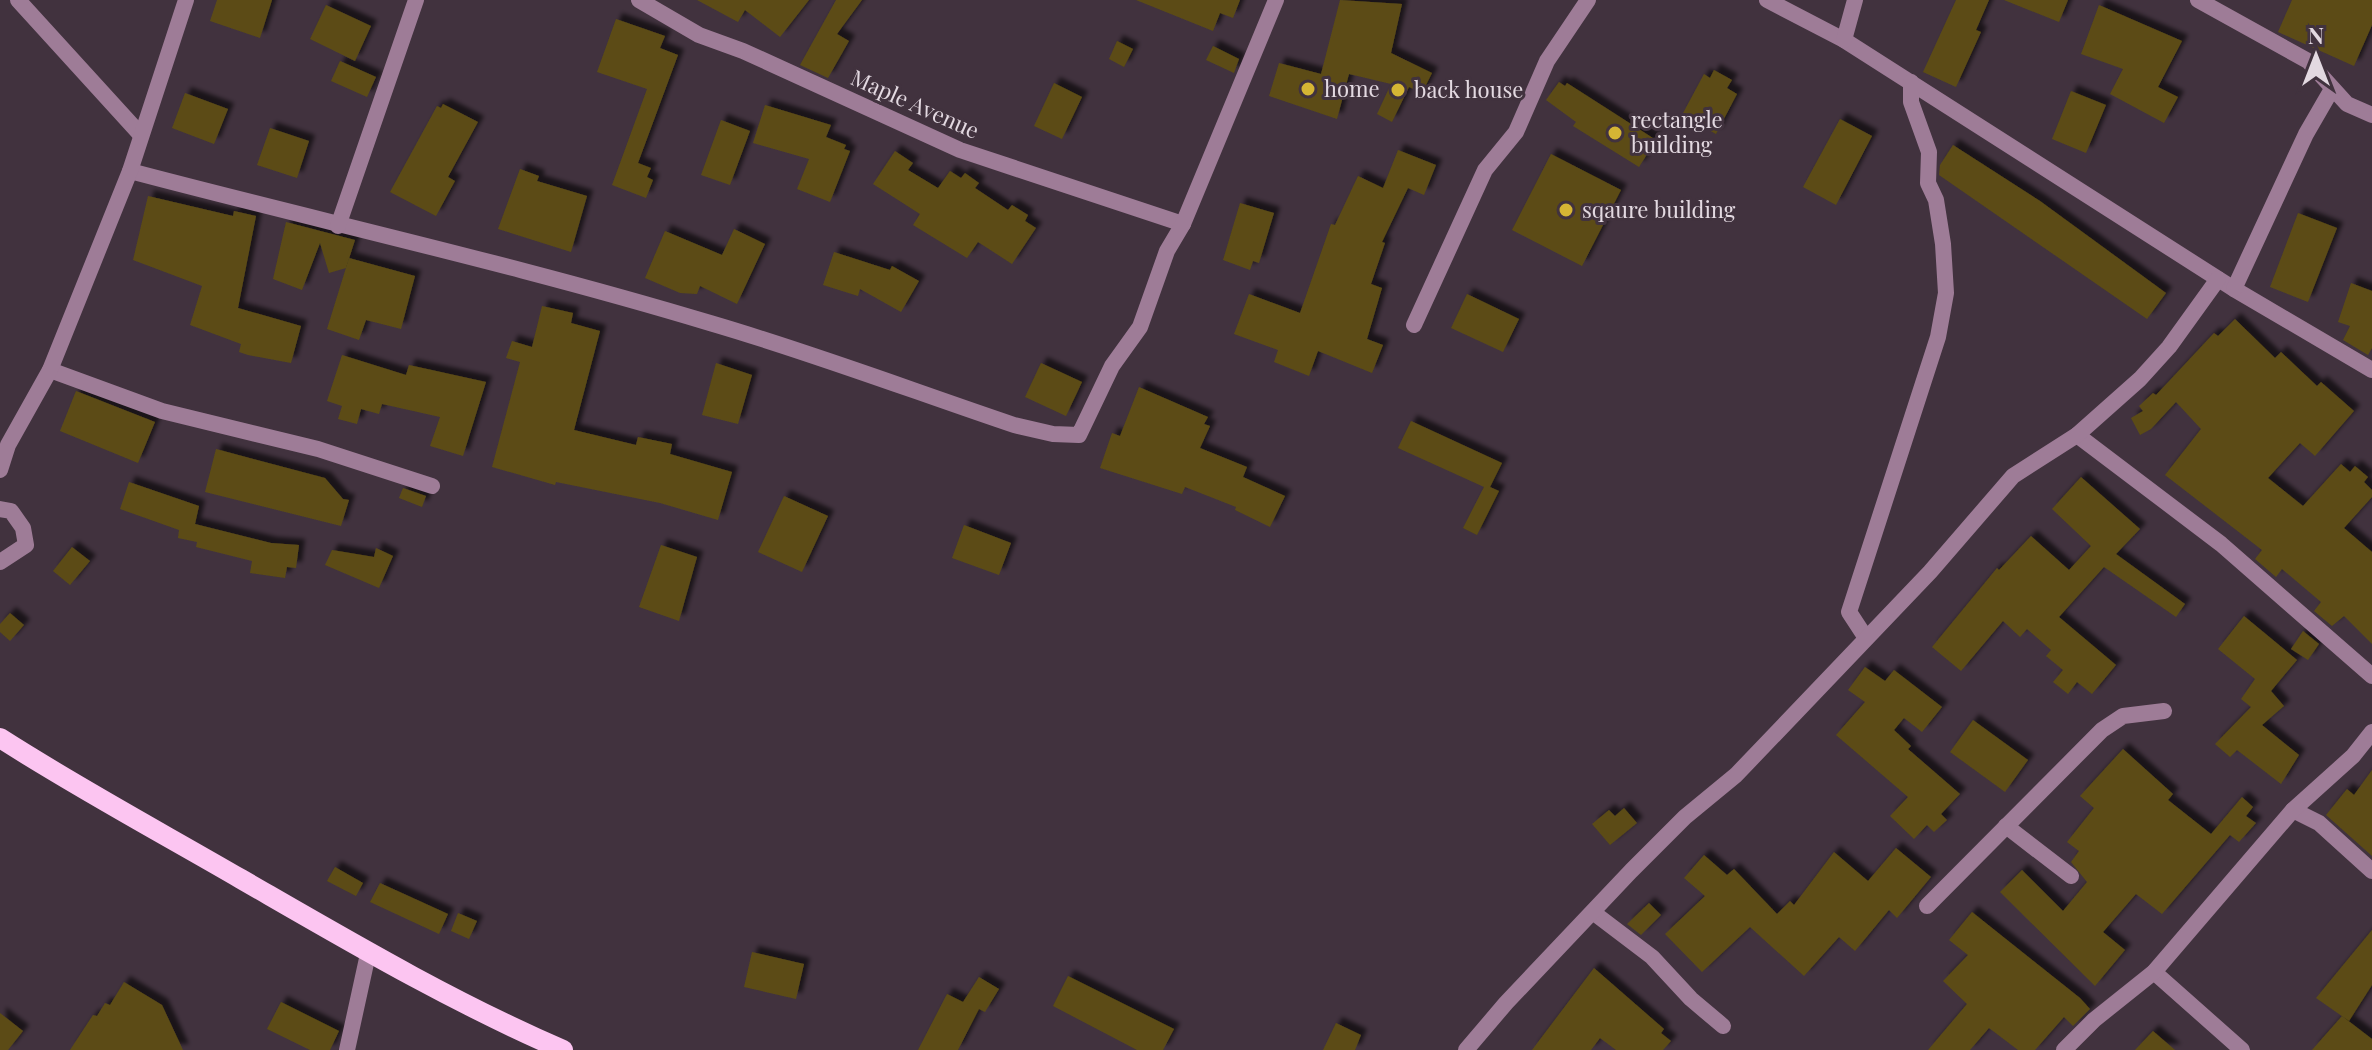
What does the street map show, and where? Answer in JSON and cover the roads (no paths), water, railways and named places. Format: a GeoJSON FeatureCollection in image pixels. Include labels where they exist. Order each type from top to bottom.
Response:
{"type":"FeatureCollection","features":[{"type":"Feature","properties":{"kind":"main road"},"geometry":{"type":"LineString","coordinates":[[0,738],[368,954],[454,1000],[563,1050]]}},
{"type":"Feature","properties":{"kind":"street"},"geometry":{"type":"LineString","coordinates":[[18,0],[140,134]]}},
{"type":"Feature","properties":{"kind":"street"},"geometry":{"type":"LineString","coordinates":[[0,470],[8,445],[50,370],[130,171],[186,0]]}},
{"type":"Feature","properties":{"kind":"street"},"geometry":{"type":"LineString","coordinates":[[338,226],[416,0]]}},
{"type":"Feature","properties":{"kind":"street","name":"Maple Avenue"},"geometry":{"type":"LineString","coordinates":[[639,0],[699,35],[743,51],[960,150],[1183,224]]}},
{"type":"Feature","properties":{"kind":"street"},"geometry":{"type":"LineString","coordinates":[[130,171],[338,226],[430,246],[710,322],[1014,425],[1067,436],[1079,435],[1112,366],[1140,327],[1167,251],[1183,224],[1276,0]]}},
{"type":"Feature","properties":{"kind":"street"},"geometry":{"type":"LineString","coordinates":[[1414,325],[1485,170],[1516,132],[1547,61],[1588,0]]}},
{"type":"Feature","properties":{"kind":"street"},"geometry":{"type":"LineString","coordinates":[[1767,0],[1844,40],[2218,279],[2372,370]]}},
{"type":"Feature","properties":{"kind":"street"},"geometry":{"type":"LineString","coordinates":[[1844,40],[1855,0]]}},
{"type":"Feature","properties":{"kind":"street"},"geometry":{"type":"LineString","coordinates":[[2198,0],[2308,61],[2347,104],[2372,115]]}},
{"type":"Feature","properties":{"kind":"street"},"geometry":{"type":"LineString","coordinates":[[1866,638],[1849,612],[1938,337],[1946,293],[1940,222],[1928,183],[1929,152],[1911,102],[1911,82]]}},
{"type":"Feature","properties":{"kind":"street"},"geometry":{"type":"LineString","coordinates":[[2234,289],[2306,134],[2332,89]]}},
{"type":"Feature","properties":{"kind":"street"},"geometry":{"type":"LineString","coordinates":[[1466,1050],[1506,1003],[1685,817],[1736,775],[1930,572],[2013,476],[2077,435],[2150,368],[2195,314],[2218,279]]}},
{"type":"Feature","properties":{"kind":"street"},"geometry":{"type":"LineString","coordinates":[[50,370],[162,411],[318,449],[432,486]]}},
{"type":"Feature","properties":{"kind":"street"},"geometry":{"type":"LineString","coordinates":[[2077,435],[2221,544],[2372,676]]}},
{"type":"Feature","properties":{"kind":"street"},"geometry":{"type":"LineString","coordinates":[[0,509],[11,511],[23,528],[26,545],[0,562]]}},
{"type":"Feature","properties":{"kind":"street"},"geometry":{"type":"LineString","coordinates":[[1927,906],[2102,730],[2123,716],[2164,711]]}},
{"type":"Feature","properties":{"kind":"street"},"geometry":{"type":"LineString","coordinates":[[2064,1050],[2094,1020],[2154,972],[2293,810],[2353,756],[2372,732]]}},
{"type":"Feature","properties":{"kind":"street"},"geometry":{"type":"LineString","coordinates":[[2293,810],[2319,823],[2372,871]]}},
{"type":"Feature","properties":{"kind":"street"},"geometry":{"type":"LineString","coordinates":[[2006,826],[2071,876]]}},
{"type":"Feature","properties":{"kind":"street"},"geometry":{"type":"LineString","coordinates":[[1594,913],[1652,957],[1691,999],[1723,1026]]}},
{"type":"Feature","properties":{"kind":"street"},"geometry":{"type":"LineString","coordinates":[[347,1050],[368,954]]}},
{"type":"Feature","properties":{"kind":"street"},"geometry":{"type":"LineString","coordinates":[[2154,972],[2242,1050]]}},
{"type":"Feature","properties":{"kind":"place","name":"home"},"geometry":{"type":"Point","coordinates":[1308,89]}},
{"type":"Feature","properties":{"kind":"place","name":"back house"},"geometry":{"type":"Point","coordinates":[1398,90]}},
{"type":"Feature","properties":{"kind":"place","name":"rectangle building"},"geometry":{"type":"Point","coordinates":[1615,133]}},
{"type":"Feature","properties":{"kind":"place","name":"sqaure building"},"geometry":{"type":"Point","coordinates":[1566,210]}}]}
